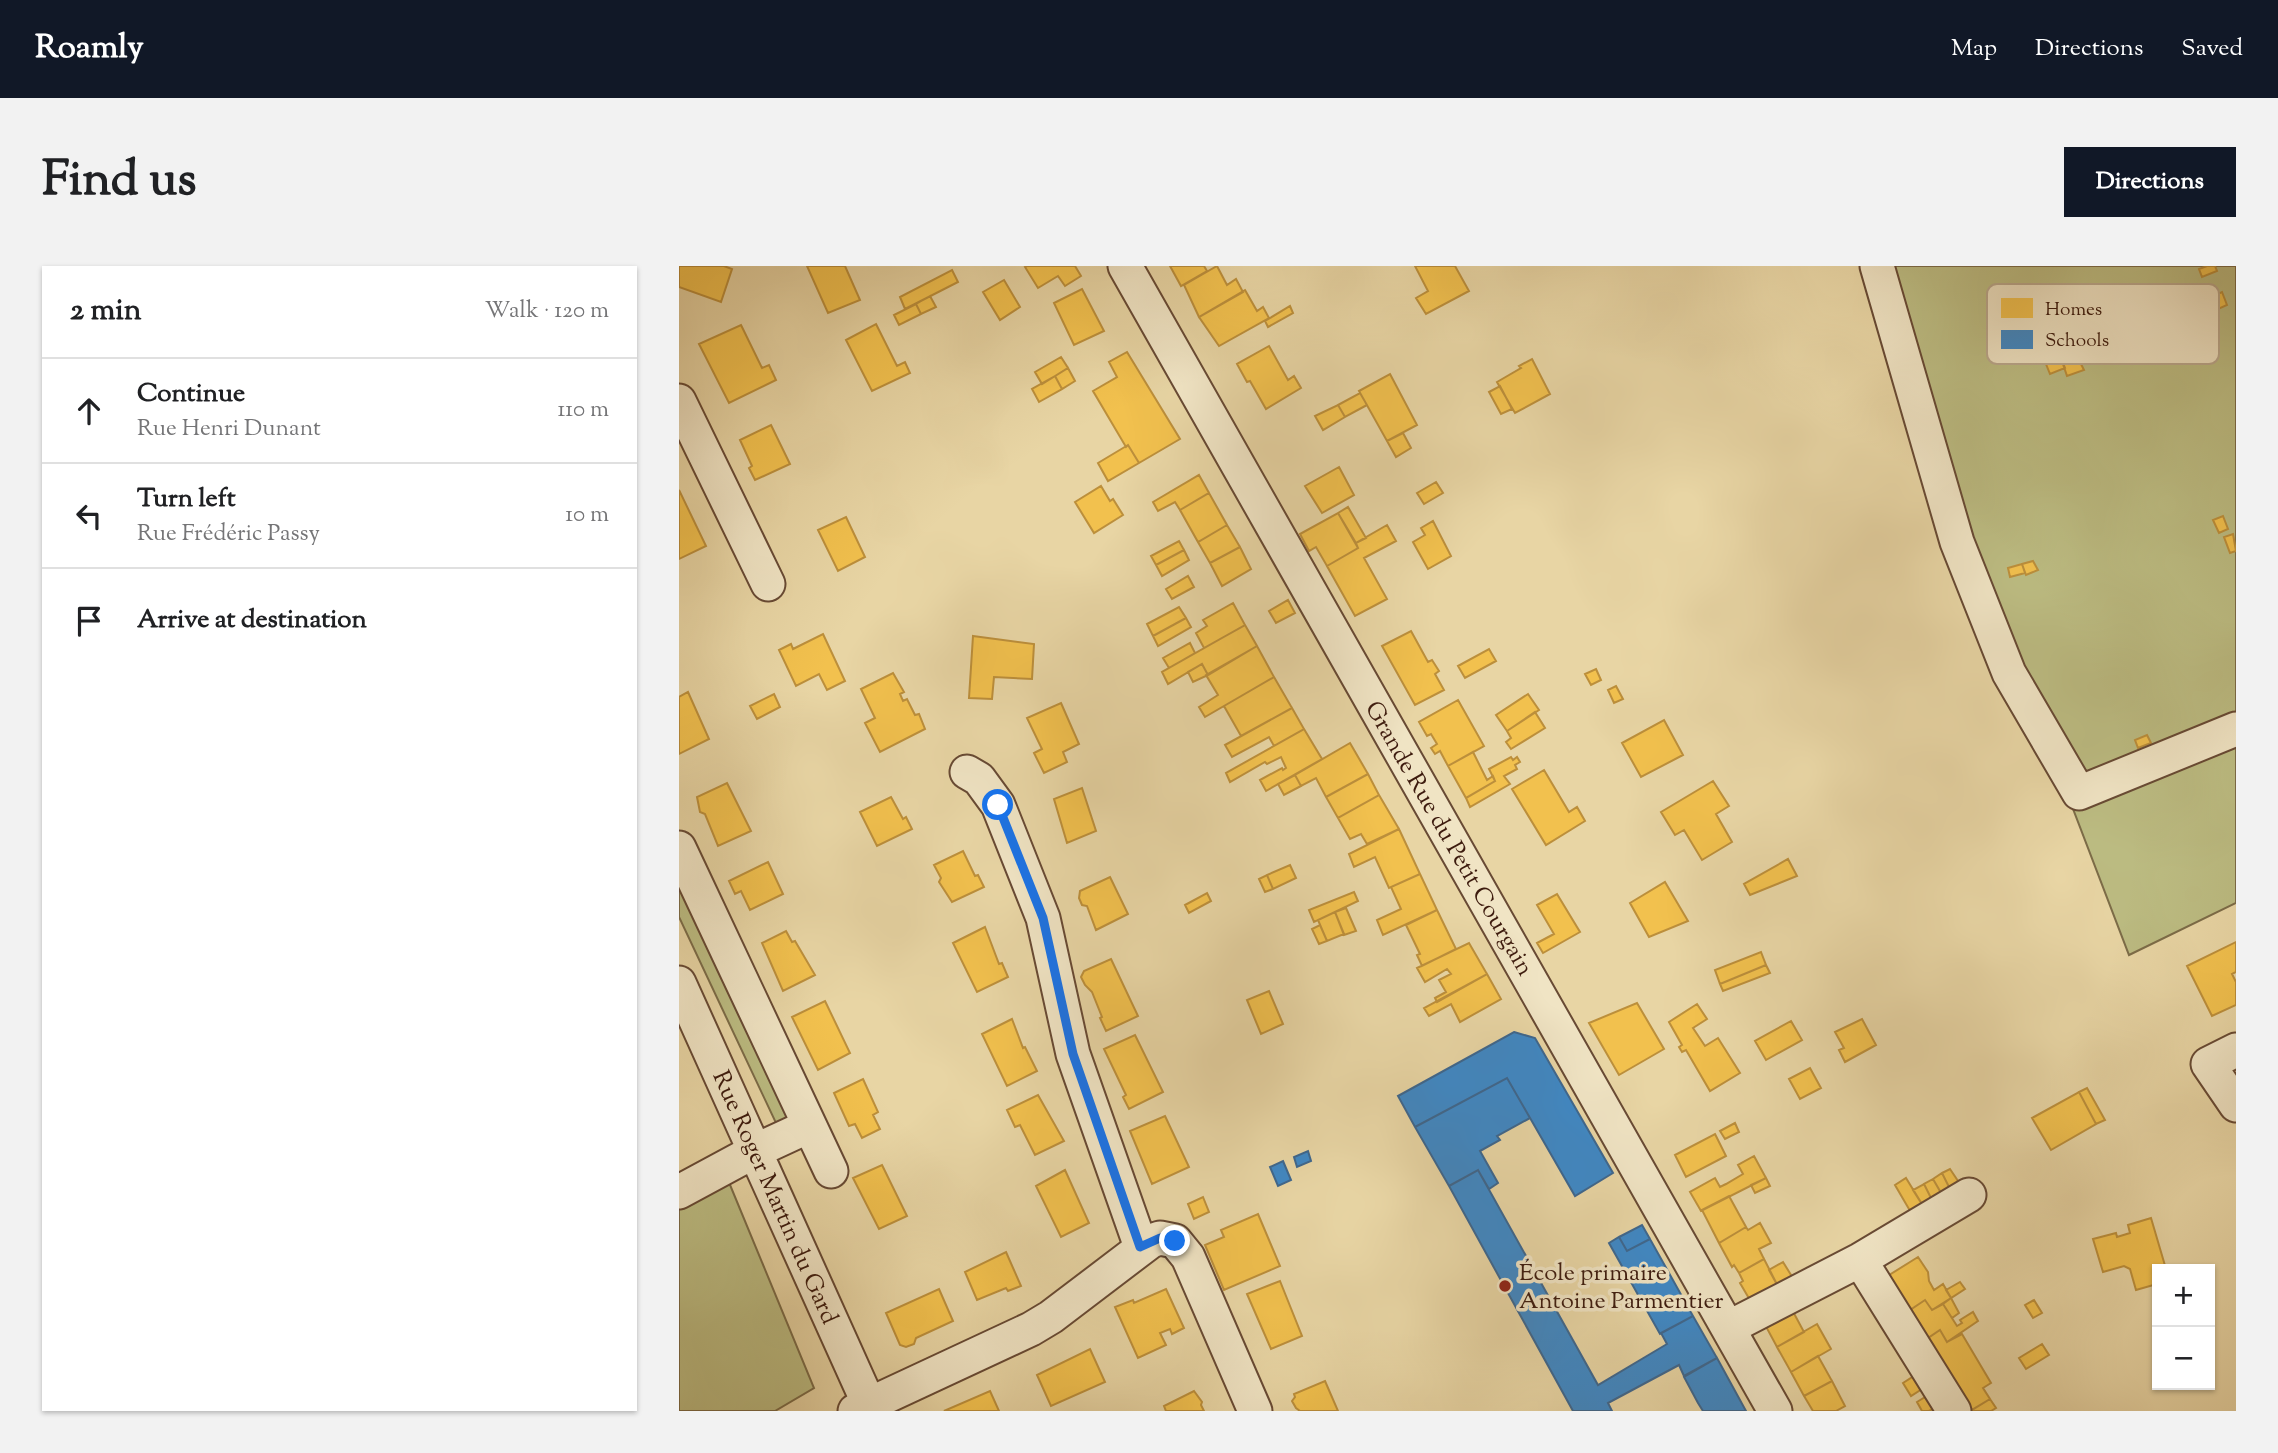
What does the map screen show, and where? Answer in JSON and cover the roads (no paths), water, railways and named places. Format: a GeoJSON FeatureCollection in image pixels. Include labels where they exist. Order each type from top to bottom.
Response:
{"type":"FeatureCollection","features":[{"type":"Feature","properties":{"kind":"street","name":"Grande Rue du Petit Courgain"},"geometry":{"type":"LineString","coordinates":[[1125,266],[1775,1411]]}},
{"type":"Feature","properties":{"kind":"street"},"geometry":{"type":"LineString","coordinates":[[1877,266],[1957,542],[2009,673],[2079,793],[2236,729]]}},
{"type":"Feature","properties":{"kind":"street"},"geometry":{"type":"LineString","coordinates":[[679,401],[768,584]]}},
{"type":"Feature","properties":{"kind":"street"},"geometry":{"type":"LineString","coordinates":[[967,772],[978,779],[998,805],[1043,918],[1073,1054],[1140,1247]]}},
{"type":"Feature","properties":{"kind":"street"},"geometry":{"type":"LineString","coordinates":[[679,848],[831,1171]]}},
{"type":"Feature","properties":{"kind":"street","name":"Rue Roger Martin du Gard"},"geometry":{"type":"LineString","coordinates":[[679,983],[866,1409]]}},
{"type":"Feature","properties":{"kind":"street"},"geometry":{"type":"LineString","coordinates":[[2236,1050],[2208,1064],[2236,1105]]}},
{"type":"Feature","properties":{"kind":"street"},"geometry":{"type":"LineString","coordinates":[[679,1192],[755,1151],[809,1126]]}},
{"type":"Feature","properties":{"kind":"street"},"geometry":{"type":"LineString","coordinates":[[1728,1328],[1860,1260],[1969,1195]]}},
{"type":"Feature","properties":{"kind":"street"},"geometry":{"type":"LineString","coordinates":[[866,1409],[1031,1329],[1051,1317],[1140,1247],[1160,1238],[1169,1238],[1182,1246],[1255,1411]]}},
{"type":"Feature","properties":{"kind":"street"},"geometry":{"type":"LineString","coordinates":[[1860,1260],[1954,1411]]}},
{"type":"Feature","properties":{"kind":"place","name":"École primaire Antoine Parmentier"},"geometry":{"type":"Point","coordinates":[1505,1286]}}]}
